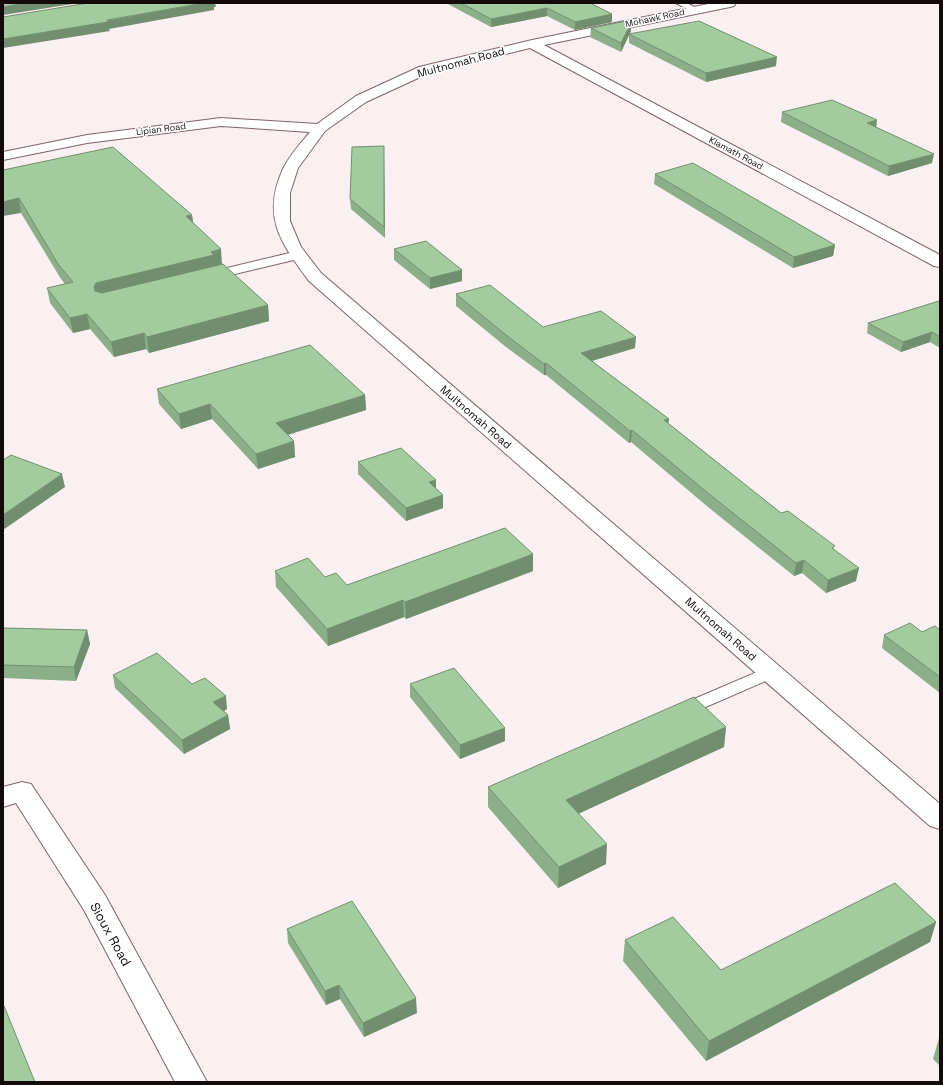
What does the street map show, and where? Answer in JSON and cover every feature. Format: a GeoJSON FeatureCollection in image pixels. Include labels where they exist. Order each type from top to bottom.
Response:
{"type":"FeatureCollection","features":[{"type":"Feature","properties":{"kind":"street","name":"Mohawk Road"},"geometry":{"type":"LineString","coordinates":[[532,44],[730,3]]}},
{"type":"Feature","properties":{"kind":"street","name":"Multnomah Road"},"geometry":{"type":"LineString","coordinates":[[532,44],[424,70],[361,99],[320,128],[291,168],[282,193],[282,221],[294,248],[315,277],[940,819]]}},
{"type":"Feature","properties":{"kind":"street","name":"Klamath Road"},"geometry":{"type":"LineString","coordinates":[[532,44],[940,262]]}},
{"type":"Feature","properties":{"kind":"street","name":"Lipian Road"},"geometry":{"type":"LineString","coordinates":[[3,156],[87,139],[221,122],[320,128]]}},
{"type":"Feature","properties":{"kind":"street","name":"Sioux Road"},"geometry":{"type":"LineString","coordinates":[[12,794],[95,903],[191,1082]]}},
{"type":"Feature","properties":{"kind":"lane"},"geometry":{"type":"LineString","coordinates":[[680,3],[696,10]]}},
{"type":"Feature","properties":{"kind":"lane"},"geometry":{"type":"LineString","coordinates":[[196,280],[298,255]]}},
{"type":"Feature","properties":{"kind":"lane"},"geometry":{"type":"LineString","coordinates":[[663,719],[771,672]]}},
{"type":"Feature","properties":{"kind":"building"},"geometry":{"type":"Polygon","coordinates":[[[3,3],[25,3],[3,7],[3,3]]]}},
{"type":"Feature","properties":{"kind":"building"},"geometry":{"type":"Polygon","coordinates":[[[88,3],[204,3],[107,20],[108,22],[3,39],[3,17],[88,3]]]}},
{"type":"Feature","properties":{"kind":"building"},"geometry":{"type":"Polygon","coordinates":[[[461,3],[590,3],[612,14],[575,22],[547,8],[491,19],[461,3]]]}},
{"type":"Feature","properties":{"kind":"building"},"geometry":{"type":"Polygon","coordinates":[[[627,21],[631,23],[621,43],[591,28],[627,21]]]}},
{"type":"Feature","properties":{"kind":"building"},"geometry":{"type":"Polygon","coordinates":[[[699,21],[777,57],[706,73],[629,34],[699,21]]]}},
{"type":"Feature","properties":{"kind":"building"},"geometry":{"type":"Polygon","coordinates":[[[832,100],[877,120],[867,123],[934,154],[889,166],[782,112],[832,100]]]}},
{"type":"Feature","properties":{"kind":"building"},"geometry":{"type":"Polygon","coordinates":[[[384,146],[384,227],[350,199],[352,147],[384,146]]]}},
{"type":"Feature","properties":{"kind":"building"},"geometry":{"type":"Polygon","coordinates":[[[113,147],[192,215],[186,216],[221,249],[211,252],[214,255],[96,283],[94,287],[95,291],[102,293],[223,264],[268,305],[147,337],[144,333],[111,342],[87,314],[70,318],[47,288],[73,282],[58,264],[19,198],[3,202],[3,170],[113,147]]]}},
{"type":"Feature","properties":{"kind":"building"},"geometry":{"type":"Polygon","coordinates":[[[693,163],[835,245],[794,257],[655,174],[693,163]]]}},
{"type":"Feature","properties":{"kind":"building"},"geometry":{"type":"Polygon","coordinates":[[[426,241],[462,270],[430,278],[394,249],[426,241]]]}},
{"type":"Feature","properties":{"kind":"building"},"geometry":{"type":"Polygon","coordinates":[[[490,285],[543,327],[601,311],[636,337],[581,353],[669,419],[664,420],[781,513],[788,511],[835,546],[832,548],[859,568],[828,580],[804,560],[796,563],[709,494],[632,430],[630,431],[546,363],[544,364],[506,335],[456,294],[490,285]]]}},
{"type":"Feature","properties":{"kind":"building"},"geometry":{"type":"Polygon","coordinates":[[[939,301],[940,337],[932,332],[903,342],[868,323],[939,301]]]}},
{"type":"Feature","properties":{"kind":"building"},"geometry":{"type":"Polygon","coordinates":[[[310,345],[365,395],[276,423],[294,441],[256,454],[210,404],[179,414],[157,389],[310,345]]]}},
{"type":"Feature","properties":{"kind":"building"},"geometry":{"type":"Polygon","coordinates":[[[401,448],[436,480],[429,482],[443,495],[406,508],[358,462],[401,448]]]}},
{"type":"Feature","properties":{"kind":"building"},"geometry":{"type":"Polygon","coordinates":[[[11,455],[62,474],[3,515],[3,460],[11,455]]]}},
{"type":"Feature","properties":{"kind":"building"},"geometry":{"type":"Polygon","coordinates":[[[505,528],[533,554],[405,602],[403,600],[327,629],[275,571],[308,558],[325,577],[336,573],[347,585],[505,528]]]}},
{"type":"Feature","properties":{"kind":"building"},"geometry":{"type":"Polygon","coordinates":[[[910,623],[922,632],[935,626],[940,630],[940,677],[884,635],[910,623]]]}},
{"type":"Feature","properties":{"kind":"building"},"geometry":{"type":"Polygon","coordinates":[[[3,628],[87,630],[74,667],[3,665],[3,628]]]}},
{"type":"Feature","properties":{"kind":"building"},"geometry":{"type":"Polygon","coordinates":[[[157,653],[192,684],[205,678],[226,696],[213,702],[228,715],[182,740],[113,675],[157,653]]]}},
{"type":"Feature","properties":{"kind":"building"},"geometry":{"type":"Polygon","coordinates":[[[454,668],[505,728],[460,745],[410,684],[454,668]]]}},
{"type":"Feature","properties":{"kind":"building"},"geometry":{"type":"Polygon","coordinates":[[[694,697],[726,727],[566,800],[607,844],[559,867],[488,787],[694,697]]]}},
{"type":"Feature","properties":{"kind":"building"},"geometry":{"type":"Polygon","coordinates":[[[895,883],[936,922],[709,1041],[625,940],[673,917],[721,970],[895,883]]]}},
{"type":"Feature","properties":{"kind":"building"},"geometry":{"type":"Polygon","coordinates":[[[352,901],[416,998],[363,1023],[339,985],[325,991],[287,929],[352,901]]]}},
{"type":"Feature","properties":{"kind":"building"},"geometry":{"type":"Polygon","coordinates":[[[4,1006],[35,1082],[3,1082],[4,1006]]]}}]}
